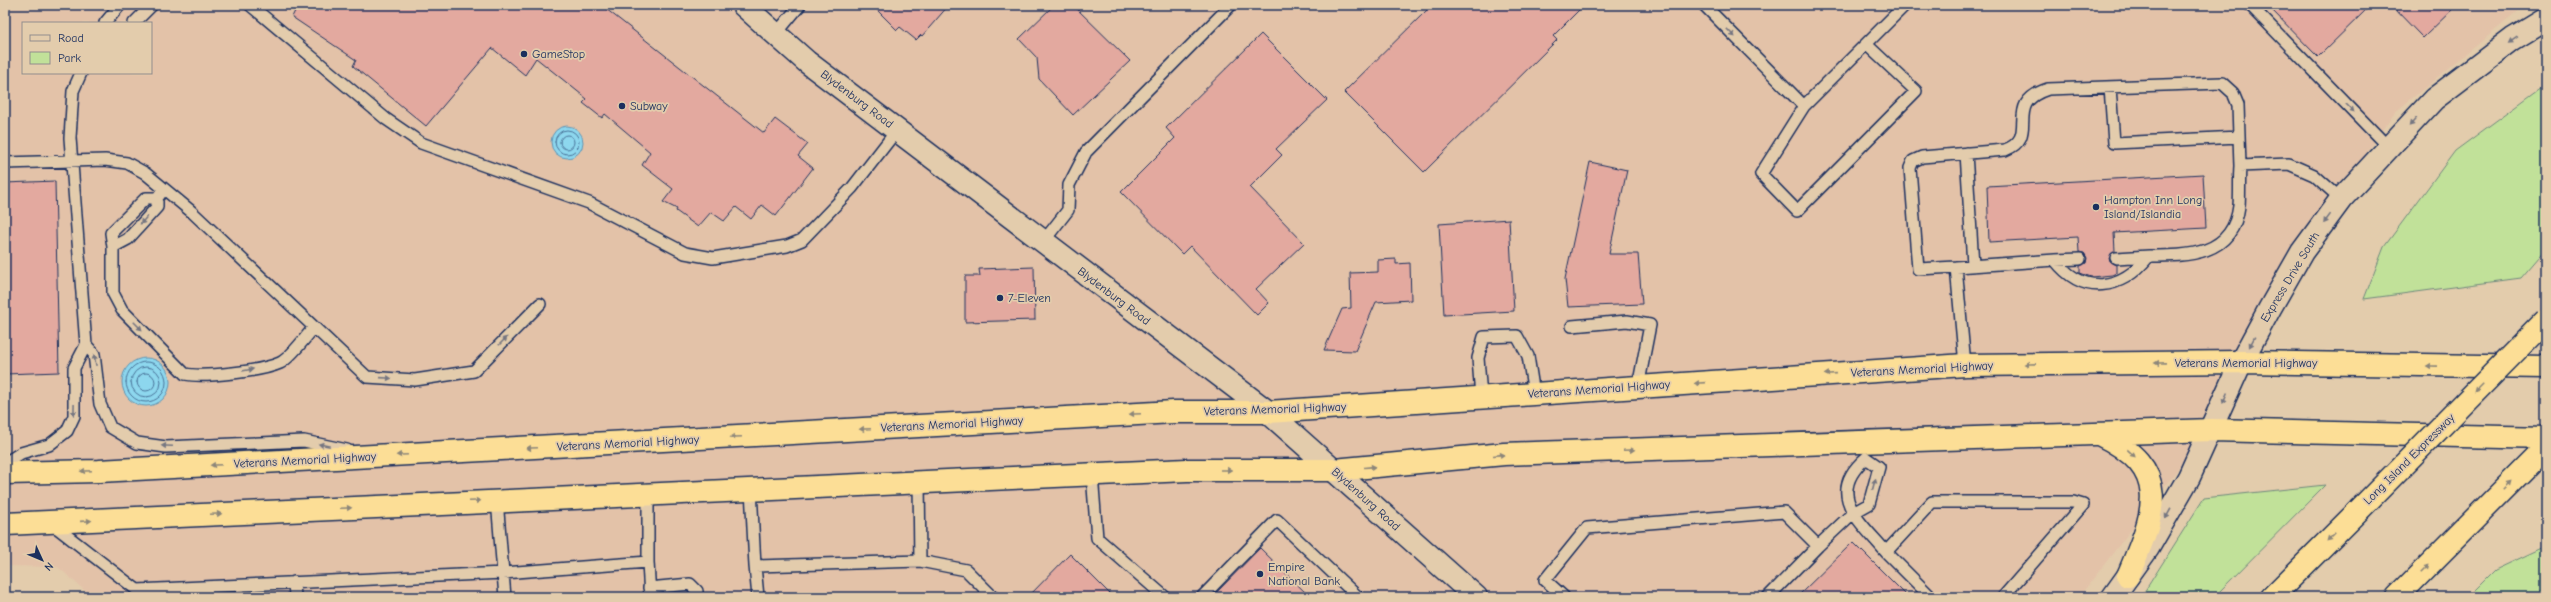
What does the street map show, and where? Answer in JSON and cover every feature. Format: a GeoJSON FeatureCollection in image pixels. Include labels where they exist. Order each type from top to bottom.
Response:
{"type":"FeatureCollection","features":[{"type":"Feature","properties":{"kind":"highway","name":"Long Island Expressway"},"geometry":{"type":"LineString","coordinates":[[2272,597],[2546,320]]}},
{"type":"Feature","properties":{"kind":"highway","name":"Veterans Memorial Highway"},"geometry":{"type":"LineString","coordinates":[[5,473],[99,471],[1174,412],[1268,412],[1965,365],[2241,362],[2546,367]]}},
{"type":"Feature","properties":{"kind":"highway"},"geometry":{"type":"LineString","coordinates":[[5,524],[51,523],[497,500],[1187,470],[1334,470],[1504,454],[1867,450],[2098,434],[2212,430],[2546,438]]}},
{"type":"Feature","properties":{"kind":"highway"},"geometry":{"type":"LineString","coordinates":[[2098,434],[2128,449],[2141,463],[2149,478],[2152,496],[2151,514],[2128,576]]}},
{"type":"Feature","properties":{"kind":"highway"},"geometry":{"type":"LineString","coordinates":[[2397,597],[2546,447]]}},
{"type":"Feature","properties":{"kind":"street","name":"Blydenburg Road"},"geometry":{"type":"LineString","coordinates":[[744,5],[807,62],[1268,412],[1472,596]]}},
{"type":"Feature","properties":{"kind":"street","name":"Express Drive South"},"geometry":{"type":"LineString","coordinates":[[2112,597],[2128,576],[2165,520],[2212,430],[2241,362],[2302,252],[2341,199],[2434,99],[2513,39],[2546,19]]}},
{"type":"Feature","properties":{"kind":"lane"},"geometry":{"type":"LineString","coordinates":[[106,22],[120,5]]}},
{"type":"Feature","properties":{"kind":"lane"},"geometry":{"type":"LineString","coordinates":[[135,22],[152,5]]}},
{"type":"Feature","properties":{"kind":"lane"},"geometry":{"type":"LineString","coordinates":[[250,5],[386,119],[421,143],[589,203],[685,253],[713,258],[786,246],[802,240],[852,188],[897,130]]}},
{"type":"Feature","properties":{"kind":"lane"},"geometry":{"type":"LineString","coordinates":[[776,34],[800,5]]}},
{"type":"Feature","properties":{"kind":"lane"},"geometry":{"type":"LineString","coordinates":[[1043,242],[1068,210],[1069,185],[1086,152],[1230,5]]}},
{"type":"Feature","properties":{"kind":"lane"},"geometry":{"type":"LineString","coordinates":[[1704,5],[1804,106]]}},
{"type":"Feature","properties":{"kind":"lane"},"geometry":{"type":"LineString","coordinates":[[1866,44],[1916,91],[1797,211],[1761,174],[1804,106],[1866,44],[1905,5]]}},
{"type":"Feature","properties":{"kind":"lane"},"geometry":{"type":"LineString","coordinates":[[2250,5],[2389,148]]}},
{"type":"Feature","properties":{"kind":"lane"},"geometry":{"type":"LineString","coordinates":[[5,463],[21,453],[49,445],[67,431],[74,416],[74,368],[86,345],[72,162],[73,91],[81,74]]}},
{"type":"Feature","properties":{"kind":"lane"},"geometry":{"type":"LineString","coordinates":[[2080,259],[1918,269],[1910,168],[1913,161],[1922,157],[2005,150],[2014,147],[2022,135],[2022,113],[2027,100],[2036,93],[2048,89],[2222,83],[2233,92],[2238,105],[2240,166],[2239,205],[2235,224],[2223,240],[2207,251],[2181,256],[2116,258]]}},
{"type":"Feature","properties":{"kind":"lane"},"geometry":{"type":"LineString","coordinates":[[2110,87],[2114,143],[2239,137]]}},
{"type":"Feature","properties":{"kind":"lane"},"geometry":{"type":"LineString","coordinates":[[1966,153],[1973,265]]}},
{"type":"Feature","properties":{"kind":"lane"},"geometry":{"type":"LineString","coordinates":[[5,163],[105,160],[127,163],[145,173],[192,212],[367,377],[407,380],[474,371],[540,304]]}},
{"type":"Feature","properties":{"kind":"lane"},"geometry":{"type":"LineString","coordinates":[[2240,166],[2289,164],[2314,175],[2341,199]]}},
{"type":"Feature","properties":{"kind":"lane"},"geometry":{"type":"LineString","coordinates":[[113,247],[128,239],[152,212],[156,207],[156,198],[164,189]]}},
{"type":"Feature","properties":{"kind":"lane"},"geometry":{"type":"LineString","coordinates":[[156,198],[146,198],[111,234],[113,247],[113,293],[122,310],[185,374],[197,376],[246,370],[281,363],[314,327]]}},
{"type":"Feature","properties":{"kind":"lane"},"geometry":{"type":"LineString","coordinates":[[2054,260],[2064,273],[2079,282],[2098,286],[2120,281],[2137,271],[2149,256]]}},
{"type":"Feature","properties":{"kind":"lane"},"geometry":{"type":"LineString","coordinates":[[1956,267],[1965,365]]}},
{"type":"Feature","properties":{"kind":"lane"},"geometry":{"type":"LineString","coordinates":[[1572,326],[1627,321],[1650,324],[1638,387]]}},
{"type":"Feature","properties":{"kind":"lane"},"geometry":{"type":"LineString","coordinates":[[1481,397],[1478,358],[1484,337],[1517,336],[1528,356],[1534,394]]}},
{"type":"Feature","properties":{"kind":"lane"},"geometry":{"type":"LineString","coordinates":[[86,345],[94,354],[100,404],[110,427],[137,443],[166,447],[304,441],[376,456]]}},
{"type":"Feature","properties":{"kind":"lane"},"geometry":{"type":"LineString","coordinates":[[1768,597],[1853,513],[1869,504],[1878,467],[1867,450],[1852,470],[1846,498],[1853,513],[1886,552],[1926,595]]}},
{"type":"Feature","properties":{"kind":"lane"},"geometry":{"type":"LineString","coordinates":[[1092,474],[1097,538],[1165,597]]}},
{"type":"Feature","properties":{"kind":"lane"},"geometry":{"type":"LineString","coordinates":[[918,482],[920,561]]}},
{"type":"Feature","properties":{"kind":"lane"},"geometry":{"type":"LineString","coordinates":[[751,489],[758,597]]}},
{"type":"Feature","properties":{"kind":"lane"},"geometry":{"type":"LineString","coordinates":[[648,494],[648,562],[650,592],[690,584],[697,591],[697,597]]}},
{"type":"Feature","properties":{"kind":"lane"},"geometry":{"type":"LineString","coordinates":[[497,500],[506,597]]}},
{"type":"Feature","properties":{"kind":"lane"},"geometry":{"type":"LineString","coordinates":[[1886,552],[1932,502],[2073,502],[2083,505],[2003,597]]}},
{"type":"Feature","properties":{"kind":"lane"},"geometry":{"type":"LineString","coordinates":[[1564,597],[1545,580],[1587,528],[1784,512],[1818,546]]}},
{"type":"Feature","properties":{"kind":"lane"},"geometry":{"type":"LineString","coordinates":[[1202,597],[1277,520],[1358,597]]}},
{"type":"Feature","properties":{"kind":"lane"},"geometry":{"type":"LineString","coordinates":[[51,523],[137,590],[503,573],[648,562]]}},
{"type":"Feature","properties":{"kind":"lane"},"geometry":{"type":"LineString","coordinates":[[755,566],[920,561],[966,570],[992,597]]}},
{"type":"Feature","properties":{"kind":"lane"},"geometry":{"type":"LineString","coordinates":[[294,582],[295,597]]}},
{"type":"Feature","properties":{"kind":"shaded area"},"geometry":{"type":"Polygon","coordinates":[[[5,5],[2526,5],[2394,113],[2300,249],[2178,469],[2079,597],[92,597],[58,567],[5,566],[5,5]]]}},
{"type":"Feature","properties":{"kind":"green space"},"geometry":{"type":"Polygon","coordinates":[[[2546,84],[2546,249],[2521,278],[2364,299],[2384,247],[2455,151],[2546,84]]]}},
{"type":"Feature","properties":{"kind":"green space"},"geometry":{"type":"Polygon","coordinates":[[[2325,485],[2214,597],[2141,597],[2204,498],[2325,485]]]}},
{"type":"Feature","properties":{"kind":"green space"},"geometry":{"type":"Polygon","coordinates":[[[2546,546],[2546,597],[2468,597],[2495,570],[2546,546]]]}},
{"type":"Feature","properties":{"kind":"water"},"geometry":{"type":"Polygon","coordinates":[[[564,126],[570,126],[579,130],[583,142],[579,154],[570,158],[564,158],[555,154],[551,145],[551,139],[555,130],[564,126]]]}},
{"type":"Feature","properties":{"kind":"water"},"geometry":{"type":"Polygon","coordinates":[[[146,358],[155,360],[163,365],[168,373],[170,382],[168,391],[163,399],[155,404],[146,406],[137,404],[129,399],[124,391],[122,382],[124,373],[129,365],[137,360],[146,358]]]}},
{"type":"Feature","properties":{"kind":"building"},"geometry":{"type":"Polygon","coordinates":[[[298,5],[601,5],[764,133],[775,119],[808,144],[798,156],[813,168],[776,216],[762,205],[751,219],[736,207],[724,221],[711,212],[698,227],[676,211],[677,209],[663,202],[673,189],[642,165],[650,152],[605,114],[602,118],[583,103],[587,99],[536,58],[525,75],[492,48],[426,126],[353,66],[356,60],[292,17],[298,5]]]}},
{"type":"Feature","properties":{"kind":"building"},"geometry":{"type":"Polygon","coordinates":[[[872,5],[949,5],[922,36],[921,35],[916,40],[900,27],[897,30],[872,5]]]}},
{"type":"Feature","properties":{"kind":"building"},"geometry":{"type":"Polygon","coordinates":[[[1054,5],[1073,5],[1130,61],[1073,115],[1039,79],[1037,58],[1019,39],[1054,5]]]}},
{"type":"Feature","properties":{"kind":"building"},"geometry":{"type":"Polygon","coordinates":[[[1432,5],[1584,5],[1553,36],[1557,40],[1424,172],[1344,92],[1432,5]]]}},
{"type":"Feature","properties":{"kind":"building"},"geometry":{"type":"Polygon","coordinates":[[[2267,5],[2371,5],[2318,57],[2267,5]]]}},
{"type":"Feature","properties":{"kind":"building"},"geometry":{"type":"Polygon","coordinates":[[[2391,5],[2457,5],[2423,38],[2391,5]]]}},
{"type":"Feature","properties":{"kind":"building"},"geometry":{"type":"Polygon","coordinates":[[[1261,34],[1327,100],[1276,149],[1282,155],[1250,187],[1304,243],[1256,289],[1269,303],[1257,315],[1190,246],[1182,254],[1121,192],[1175,138],[1166,128],[1261,34]]]}},
{"type":"Feature","properties":{"kind":"building"},"geometry":{"type":"Polygon","coordinates":[[[1590,162],[1627,170],[1609,254],[1638,254],[1642,304],[1568,307],[1565,279],[1590,162]]]}},
{"type":"Feature","properties":{"kind":"building","name":"Hampton Inn Long Island/Islandia"},"geometry":{"type":"Polygon","coordinates":[[[2203,174],[2206,228],[2114,233],[2115,251],[2109,258],[2110,262],[2116,265],[2116,273],[2112,275],[2091,277],[2080,273],[2080,266],[2086,263],[2087,258],[2084,253],[2079,252],[2078,237],[1989,242],[1987,186],[2203,174]]]}},
{"type":"Feature","properties":{"kind":"building"},"geometry":{"type":"Polygon","coordinates":[[[55,181],[59,372],[5,374],[5,183],[55,181]]]}},
{"type":"Feature","properties":{"kind":"building"},"geometry":{"type":"Polygon","coordinates":[[[1509,219],[1514,311],[1444,315],[1439,224],[1509,219]]]}},
{"type":"Feature","properties":{"kind":"building"},"geometry":{"type":"Polygon","coordinates":[[[1396,259],[1396,264],[1410,263],[1411,300],[1376,302],[1355,351],[1324,350],[1342,309],[1351,308],[1350,273],[1378,272],[1378,260],[1396,259]]]}},
{"type":"Feature","properties":{"kind":"building","name":"7-Eleven"},"geometry":{"type":"Polygon","coordinates":[[[1034,267],[1035,320],[965,322],[965,276],[980,276],[979,269],[1034,267]]]}},
{"type":"Feature","properties":{"kind":"building"},"geometry":{"type":"Polygon","coordinates":[[[1853,542],[1908,597],[1797,597],[1853,542]]]}},
{"type":"Feature","properties":{"kind":"building","name":"Empire National Bank"},"geometry":{"type":"Polygon","coordinates":[[[1260,548],[1310,597],[1212,597],[1260,548]]]}},
{"type":"Feature","properties":{"kind":"building"},"geometry":{"type":"Polygon","coordinates":[[[1070,554],[1113,597],[1028,597],[1070,554]]]}},
{"type":"Feature","properties":{"kind":"place","name":"GameStop"},"geometry":{"type":"Point","coordinates":[524,54]}},
{"type":"Feature","properties":{"kind":"place","name":"Subway"},"geometry":{"type":"Point","coordinates":[622,106]}},
{"type":"Feature","properties":{"kind":"place","name":"Hampton Inn Long Island/Islandia"},"geometry":{"type":"Point","coordinates":[2096,207]}},
{"type":"Feature","properties":{"kind":"place","name":"7-Eleven"},"geometry":{"type":"Point","coordinates":[1000,298]}},
{"type":"Feature","properties":{"kind":"place","name":"Empire National Bank"},"geometry":{"type":"Point","coordinates":[1260,574]}}]}
